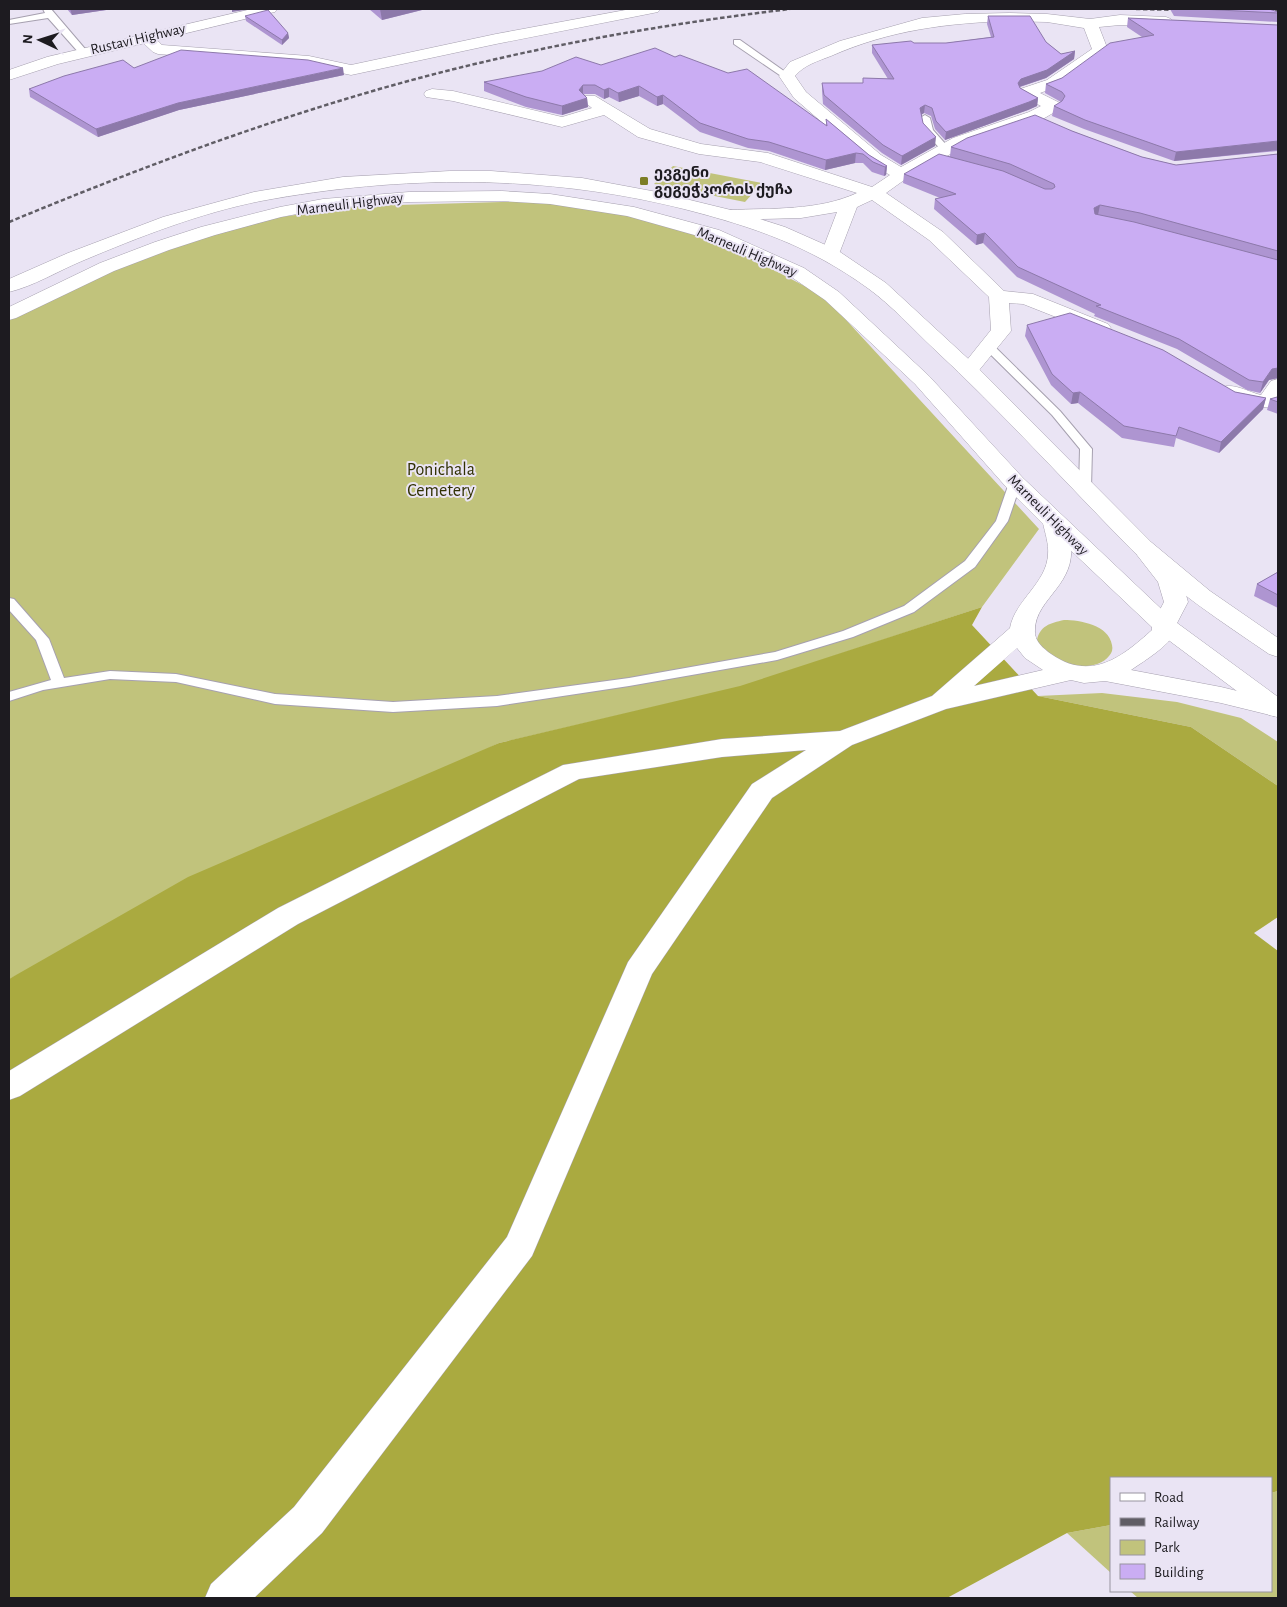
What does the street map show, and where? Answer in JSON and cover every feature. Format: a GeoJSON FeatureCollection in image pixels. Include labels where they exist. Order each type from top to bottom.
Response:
{"type":"FeatureCollection","features":[{"type":"Feature","properties":{"kind":"main road","name":"Rustavi Highway"},"geometry":{"type":"LineString","coordinates":[[9,75],[52,60],[83,52],[270,9]]}},
{"type":"Feature","properties":{"kind":"main road"},"geometry":{"type":"LineString","coordinates":[[146,38],[158,49],[309,61],[351,70],[496,38],[653,9]]}},
{"type":"Feature","properties":{"kind":"main road"},"geometry":{"type":"LineString","coordinates":[[901,174],[875,159],[800,95],[787,76],[796,65],[845,44],[922,23],[965,18],[1047,18],[1090,24],[1120,20],[1177,22]]}},
{"type":"Feature","properties":{"kind":"main road"},"geometry":{"type":"LineString","coordinates":[[729,215],[801,213],[848,204],[886,187],[901,174],[943,156],[976,136],[1035,116],[1054,106],[1026,92],[1053,83],[1100,50],[1090,24]]}},
{"type":"Feature","properties":{"kind":"main road"},"geometry":{"type":"LineString","coordinates":[[432,94],[453,96],[562,122],[604,110]]}},
{"type":"Feature","properties":{"kind":"main road"},"geometry":{"type":"LineString","coordinates":[[589,99],[644,133],[699,149],[762,158],[874,193],[936,236],[999,296],[1026,298],[1115,333]]}},
{"type":"Feature","properties":{"kind":"main road"},"geometry":{"type":"LineString","coordinates":[[1035,116],[1052,123]]}},
{"type":"Feature","properties":{"kind":"main road","name":"Marneuli Highway"},"geometry":{"type":"LineString","coordinates":[[9,286],[75,257],[169,221],[254,197],[343,182],[491,176],[582,183],[658,197],[729,215],[778,231],[830,254],[878,287],[969,370],[1143,547],[1201,596],[1278,649]]}},
{"type":"Feature","properties":{"kind":"main road","name":"Marneuli Highway"},"geometry":{"type":"LineString","coordinates":[[9,314],[107,267],[162,246],[208,231],[323,204],[409,197],[502,196],[550,199],[628,211],[712,234],[798,272],[832,296],[922,380],[1015,483],[1164,626],[1278,709]]}},
{"type":"Feature","properties":{"kind":"main road"},"geometry":{"type":"LineString","coordinates":[[830,254],[848,204]]}},
{"type":"Feature","properties":{"kind":"main road"},"geometry":{"type":"LineString","coordinates":[[969,370],[1001,331],[999,296]]}},
{"type":"Feature","properties":{"kind":"main road"},"geometry":{"type":"LineString","coordinates":[[1216,383],[1240,397],[1267,402],[1278,385]]}},
{"type":"Feature","properties":{"kind":"main road"},"geometry":{"type":"LineString","coordinates":[[939,702],[1021,632],[1026,616],[1044,592],[1060,558],[1055,523]]}},
{"type":"Feature","properties":{"kind":"main road"},"geometry":{"type":"LineString","coordinates":[[1106,673],[1157,641],[1165,631],[1164,626],[1176,602],[1170,581],[1143,547]]}},
{"type":"Feature","properties":{"kind":"main road"},"geometry":{"type":"LineString","coordinates":[[1021,632],[1026,646],[1038,658],[1072,672]]}},
{"type":"Feature","properties":{"kind":"main road"},"geometry":{"type":"LineString","coordinates":[[225,1598],[308,1520],[520,1246],[638,970],[762,791],[843,739],[939,702],[1072,672],[1106,673],[1221,695],[1278,709]]}},
{"type":"Feature","properties":{"kind":"main road"},"geometry":{"type":"LineString","coordinates":[[9,1088],[288,916],[573,771],[722,748],[843,739]]}},
{"type":"Feature","properties":{"kind":"lane"},"geometry":{"type":"LineString","coordinates":[[9,22],[49,12],[83,52]]}},
{"type":"Feature","properties":{"kind":"lane"},"geometry":{"type":"LineString","coordinates":[[737,42],[787,76]]}},
{"type":"Feature","properties":{"kind":"lane"},"geometry":{"type":"LineString","coordinates":[[925,118],[929,131],[943,156]]}},
{"type":"Feature","properties":{"kind":"lane"},"geometry":{"type":"LineString","coordinates":[[988,346],[1056,413],[1086,449],[1085,488]]}},
{"type":"Feature","properties":{"kind":"lane"},"geometry":{"type":"LineString","coordinates":[[9,698],[41,686],[110,675],[176,678],[275,699],[393,707],[498,701],[629,682],[706,667],[778,656],[848,634],[909,609],[970,564],[1002,521],[1015,483]]}},
{"type":"Feature","properties":{"kind":"lane"},"geometry":{"type":"LineString","coordinates":[[9,602],[42,639],[59,683]]}},
{"type":"Feature","properties":{"kind":"green space"},"geometry":{"type":"Polygon","coordinates":[[[673,166],[762,183],[745,202],[654,184],[673,166]]]}},
{"type":"Feature","properties":{"kind":"green space","name":"Ponichala Cemetery"},"geometry":{"type":"Polygon","coordinates":[[[532,201],[640,216],[704,234],[824,296],[1039,529],[982,607],[740,687],[499,743],[9,979],[9,318],[121,266],[182,244],[280,217],[364,206],[532,201]]]}},
{"type":"Feature","properties":{"kind":"green space"},"geometry":{"type":"Polygon","coordinates":[[[1064,620],[1078,621],[1100,628],[1110,638],[1112,651],[1110,655],[1103,661],[1087,666],[1067,665],[1051,659],[1040,647],[1037,640],[1038,635],[1046,626],[1064,620]]]}},
{"type":"Feature","properties":{"kind":"green space"},"geometry":{"type":"Polygon","coordinates":[[[1102,693],[1177,702],[1241,718],[1278,742],[1278,786],[1191,727],[1038,696],[1102,693]]]}},
{"type":"Feature","properties":{"kind":"green space"},"geometry":{"type":"Polygon","coordinates":[[[1278,1491],[1278,1598],[1138,1598],[1131,1592],[1272,1592],[1272,1493],[1278,1491]]]}},
{"type":"Feature","properties":{"kind":"green space"},"geometry":{"type":"Polygon","coordinates":[[[1110,1525],[1110,1572],[1067,1533],[1110,1525]]]}},
{"type":"Feature","properties":{"kind":"shaded area"},"geometry":{"type":"Polygon","coordinates":[[[982,607],[972,625],[1038,696],[1191,727],[1278,786],[1278,917],[1254,933],[1278,951],[1278,1491],[1272,1493],[1272,1477],[1110,1477],[1110,1525],[1067,1533],[947,1598],[9,1598],[9,979],[188,877],[499,743],[740,686],[982,607]]]}},
{"type":"Feature","properties":{"kind":"building"},"geometry":{"type":"Polygon","coordinates":[[[1199,9],[1269,9],[1278,13],[1199,9]]]}},
{"type":"Feature","properties":{"kind":"building"},"geometry":{"type":"Polygon","coordinates":[[[268,10],[288,33],[282,40],[245,16],[268,10]]]}},
{"type":"Feature","properties":{"kind":"building"},"geometry":{"type":"Polygon","coordinates":[[[988,16],[1030,16],[1046,42],[1061,54],[1075,51],[1047,70],[1021,79],[1018,83],[1020,88],[1038,98],[946,132],[936,121],[932,108],[925,105],[920,108],[923,123],[936,137],[902,156],[883,145],[824,95],[822,83],[863,83],[863,78],[894,79],[872,45],[911,41],[914,43],[946,43],[994,37],[988,16]]]}},
{"type":"Feature","properties":{"kind":"building"},"geometry":{"type":"Polygon","coordinates":[[[1128,18],[1278,25],[1278,141],[1176,152],[1085,120],[1054,106],[1062,101],[1065,96],[1062,92],[1046,84],[1062,78],[1110,43],[1154,35],[1128,18]]]}},
{"type":"Feature","properties":{"kind":"building"},"geometry":{"type":"Polygon","coordinates":[[[655,48],[675,57],[680,55],[728,73],[747,69],[827,126],[826,119],[869,155],[887,166],[885,167],[873,162],[863,154],[856,153],[826,160],[769,142],[748,139],[700,123],[663,95],[657,97],[639,86],[618,93],[609,88],[604,90],[595,85],[583,85],[579,90],[587,98],[562,106],[526,97],[484,82],[542,71],[576,57],[601,65],[655,48]]]}},
{"type":"Feature","properties":{"kind":"building"},"geometry":{"type":"Polygon","coordinates":[[[181,50],[308,60],[343,68],[178,103],[96,129],[29,89],[64,76],[123,60],[134,68],[181,50]]]}},
{"type":"Feature","properties":{"kind":"building"},"geometry":{"type":"Polygon","coordinates":[[[1035,115],[1142,157],[1176,165],[1278,154],[1278,251],[1140,213],[1100,205],[1094,208],[1095,214],[1134,222],[1278,260],[1278,368],[1272,369],[1263,382],[1249,380],[1179,339],[1096,306],[1101,305],[1018,267],[985,233],[977,235],[935,199],[956,194],[904,174],[939,154],[1003,171],[1045,189],[1052,189],[1055,187],[1054,184],[1010,164],[951,147],[967,138],[1035,115]]]}},
{"type":"Feature","properties":{"kind":"building"},"geometry":{"type":"Polygon","coordinates":[[[1070,313],[1163,350],[1235,392],[1266,398],[1221,442],[1179,427],[1176,436],[1124,426],[1080,392],[1073,393],[1052,374],[1027,325],[1070,313]]]}},
{"type":"Feature","properties":{"kind":"building"},"geometry":{"type":"Polygon","coordinates":[[[1277,397],[1278,402],[1270,399],[1277,397]]]}},
{"type":"Feature","properties":{"kind":"building"},"geometry":{"type":"Polygon","coordinates":[[[1278,572],[1278,595],[1257,584],[1278,572]]]}},
{"type":"Feature","properties":{"kind":"railway"},"geometry":{"type":"LineString","coordinates":[[9,222],[187,152],[247,131],[369,92],[430,75],[603,37],[678,24],[790,9]]}},
{"type":"Feature","properties":{"kind":"railway"},"geometry":{"type":"LineString","coordinates":[[1136,9],[1183,10]]}},
{"type":"Feature","properties":{"kind":"railway"},"geometry":{"type":"LineString","coordinates":[[1261,11],[1278,11]]}},
{"type":"Feature","properties":{"kind":"place","name":"ევგენი გეგეჭკორის ქუჩა"},"geometry":{"type":"Point","coordinates":[644,181]}}]}
